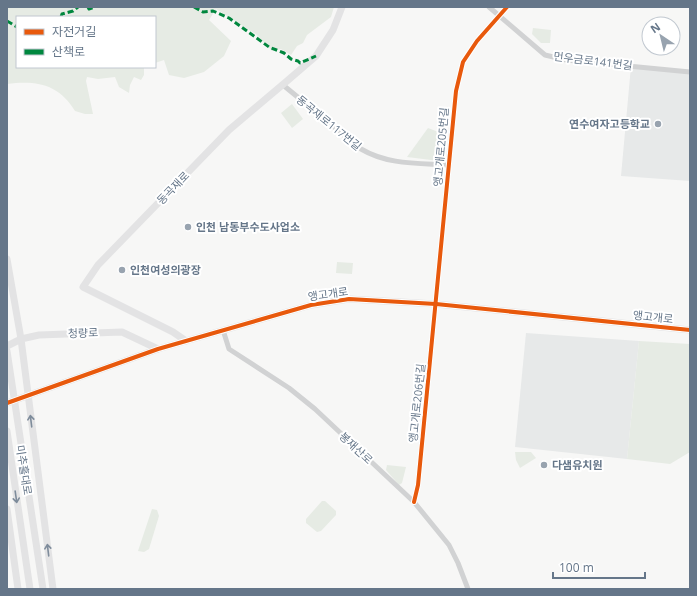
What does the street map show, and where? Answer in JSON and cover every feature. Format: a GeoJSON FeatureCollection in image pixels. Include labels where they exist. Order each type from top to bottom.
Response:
{"type":"FeatureCollection","features":[{"type":"Feature","properties":{"kind":"street","name":"동곡재로"},"geometry":{"type":"LineString","coordinates":[[186,341],[173,332],[83,287],[98,265],[229,130],[316,56],[333,30],[342,7]]}},
{"type":"Feature","properties":{"kind":"street","name":"먼우금로141번길"},"geometry":{"type":"LineString","coordinates":[[489,7],[545,55],[566,60],[690,72]]}},
{"type":"Feature","properties":{"kind":"street","name":"앵고개로205번길"},"geometry":{"type":"LineString","coordinates":[[436,304],[456,91],[463,62],[477,41],[507,7]]}},
{"type":"Feature","properties":{"kind":"street","name":"동곡재로117번길"},"geometry":{"type":"LineString","coordinates":[[283,85],[371,156],[398,163],[449,164]]}},
{"type":"Feature","properties":{"kind":"street"},"geometry":{"type":"LineString","coordinates":[[7,259],[21,339],[53,589]]}},
{"type":"Feature","properties":{"kind":"street","name":"앵고개로"},"geometry":{"type":"LineString","coordinates":[[7,403],[158,349],[311,305],[349,299],[436,304],[690,330]]}},
{"type":"Feature","properties":{"kind":"street","name":"앵고개로206번길"},"geometry":{"type":"LineString","coordinates":[[414,502],[418,484],[436,304]]}},
{"type":"Feature","properties":{"kind":"street","name":"봉재산로"},"geometry":{"type":"LineString","coordinates":[[223,330],[229,350],[289,388],[315,409],[414,502],[449,545],[468,589]]}},
{"type":"Feature","properties":{"kind":"street","name":"청량로"},"geometry":{"type":"LineString","coordinates":[[7,346],[21,339],[38,335],[122,332],[158,349]]}},
{"type":"Feature","properties":{"kind":"street","name":"미추홀대로"},"geometry":{"type":"LineString","coordinates":[[7,351],[43,589]]}},
{"type":"Feature","properties":{"kind":"street","name":"미추홀대로"},"geometry":{"type":"LineString","coordinates":[[7,431],[30,589]]}},
{"type":"Feature","properties":{"kind":"street"},"geometry":{"type":"LineString","coordinates":[[7,510],[18,589]]}},
{"type":"Feature","properties":{"kind":"shaded area"},"geometry":{"type":"Polygon","coordinates":[[[7,7],[334,7],[331,17],[307,35],[303,43],[297,46],[291,55],[281,49],[272,51],[257,35],[216,9],[209,20],[231,41],[224,56],[204,72],[184,78],[169,75],[164,60],[156,63],[156,16],[16,16],[16,68],[144,68],[144,75],[141,80],[134,77],[130,85],[129,93],[119,87],[115,77],[98,79],[87,77],[86,81],[93,114],[85,114],[75,111],[62,95],[46,86],[28,83],[7,84],[7,7]]]}},
{"type":"Feature","properties":{"kind":"shaded area"},"geometry":{"type":"Polygon","coordinates":[[[533,28],[551,30],[550,43],[541,43],[532,34],[533,28]]]}},
{"type":"Feature","properties":{"kind":"shaded area","name":"연수여자고등학교"},"geometry":{"type":"Polygon","coordinates":[[[631,66],[690,72],[690,181],[621,176],[631,66]]]}},
{"type":"Feature","properties":{"kind":"shaded area"},"geometry":{"type":"Polygon","coordinates":[[[292,104],[303,119],[292,128],[281,113],[292,104]]]}},
{"type":"Feature","properties":{"kind":"shaded area"},"geometry":{"type":"Polygon","coordinates":[[[428,128],[441,133],[439,161],[407,157],[428,128]]]}},
{"type":"Feature","properties":{"kind":"shaded area"},"geometry":{"type":"Polygon","coordinates":[[[337,262],[353,263],[352,274],[336,273],[337,262]]]}},
{"type":"Feature","properties":{"kind":"shaded area"},"geometry":{"type":"Polygon","coordinates":[[[526,333],[639,341],[627,459],[515,447],[526,333]]]}},
{"type":"Feature","properties":{"kind":"shaded area"},"geometry":{"type":"Polygon","coordinates":[[[639,341],[690,344],[690,452],[670,464],[627,459],[639,341]]]}},
{"type":"Feature","properties":{"kind":"shaded area"},"geometry":{"type":"Polygon","coordinates":[[[515,452],[531,452],[536,458],[520,468],[516,460],[515,452]]]}},
{"type":"Feature","properties":{"kind":"shaded area"},"geometry":{"type":"Polygon","coordinates":[[[387,465],[406,467],[402,483],[399,485],[386,470],[387,465]]]}},
{"type":"Feature","properties":{"kind":"shaded area"},"geometry":{"type":"Polygon","coordinates":[[[322,501],[325,501],[336,511],[336,515],[321,531],[317,532],[306,523],[306,519],[322,501]]]}},
{"type":"Feature","properties":{"kind":"shaded area"},"geometry":{"type":"Polygon","coordinates":[[[152,509],[157,510],[159,516],[149,549],[144,552],[138,551],[152,509]]]}},
{"type":"Feature","properties":{"kind":"marked path"},"geometry":{"type":"LineString","coordinates":[[61,16],[62,14],[73,11],[78,7]]}},
{"type":"Feature","properties":{"kind":"marked path"},"geometry":{"type":"LineString","coordinates":[[88,7],[89,9],[95,7]]}},
{"type":"Feature","properties":{"kind":"marked path"},"geometry":{"type":"LineString","coordinates":[[194,7],[203,12],[213,11],[229,18],[269,47],[284,53],[291,59],[300,63],[316,56]]}},
{"type":"Feature","properties":{"kind":"marked path"},"geometry":{"type":"LineString","coordinates":[[7,21],[16,26]]}},
{"type":"Feature","properties":{"kind":"cycle path"},"geometry":{"type":"LineString","coordinates":[[414,502],[418,485],[456,91],[463,62],[477,41],[507,7]]}},
{"type":"Feature","properties":{"kind":"cycle path"},"geometry":{"type":"LineString","coordinates":[[7,403],[158,349],[311,305],[349,299],[436,304],[690,330]]}},
{"type":"Feature","properties":{"kind":"place","name":"연수여자고등학교"},"geometry":{"type":"Point","coordinates":[658,124]}},
{"type":"Feature","properties":{"kind":"place","name":"인천 남동부수도사업소"},"geometry":{"type":"Point","coordinates":[188,227]}},
{"type":"Feature","properties":{"kind":"place","name":"인천여성의광장"},"geometry":{"type":"Point","coordinates":[122,270]}},
{"type":"Feature","properties":{"kind":"place","name":"다샘유치원"},"geometry":{"type":"Point","coordinates":[544,465]}}]}
